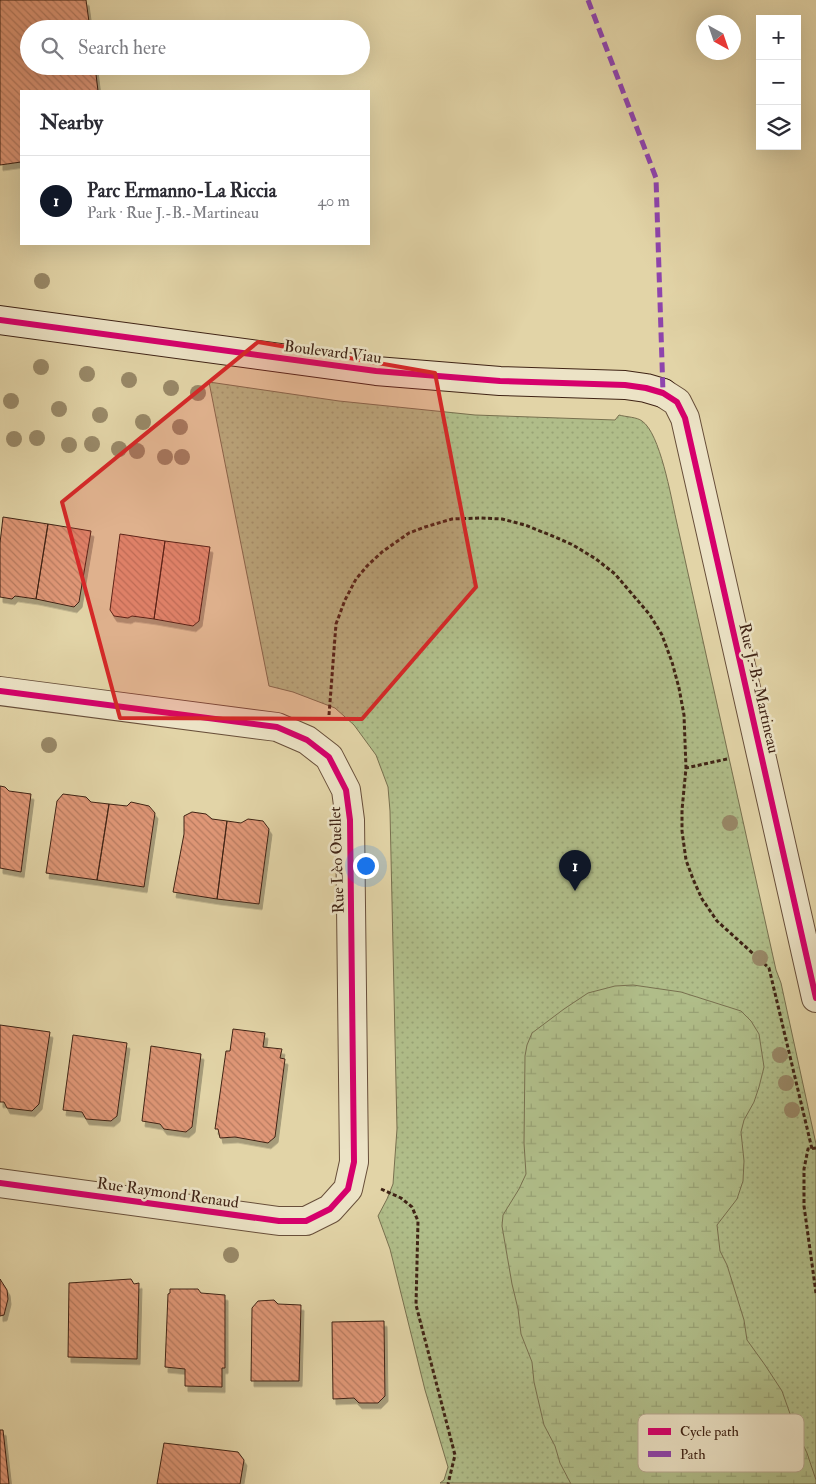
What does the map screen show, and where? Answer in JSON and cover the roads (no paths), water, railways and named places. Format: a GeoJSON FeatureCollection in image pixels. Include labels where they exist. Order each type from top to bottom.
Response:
{"type":"FeatureCollection","features":[{"type":"Feature","properties":{"kind":"street","name":"Boulevard Viau"},"geometry":{"type":"LineString","coordinates":[[0,320],[376,371],[500,381],[624,385],[663,393]]}},
{"type":"Feature","properties":{"kind":"street","name":"Rue J.-B.-Martineau"},"geometry":{"type":"LineString","coordinates":[[663,393],[677,402],[685,418],[816,998]]}},
{"type":"Feature","properties":{"kind":"street","name":"Rue Lèo Ouellet"},"geometry":{"type":"LineString","coordinates":[[0,691],[277,727],[307,740],[326,755],[346,790],[350,820],[354,1152],[354,1162],[348,1189],[330,1209]]}},
{"type":"Feature","properties":{"kind":"street","name":"Rue Raymond Renaud"},"geometry":{"type":"LineString","coordinates":[[0,1183],[279,1221],[306,1221],[330,1209]]}},
{"type":"Feature","properties":{"kind":"place","name":"Parc Ermanno-La Riccia"},"geometry":{"type":"Point","coordinates":[575,891]}}]}
